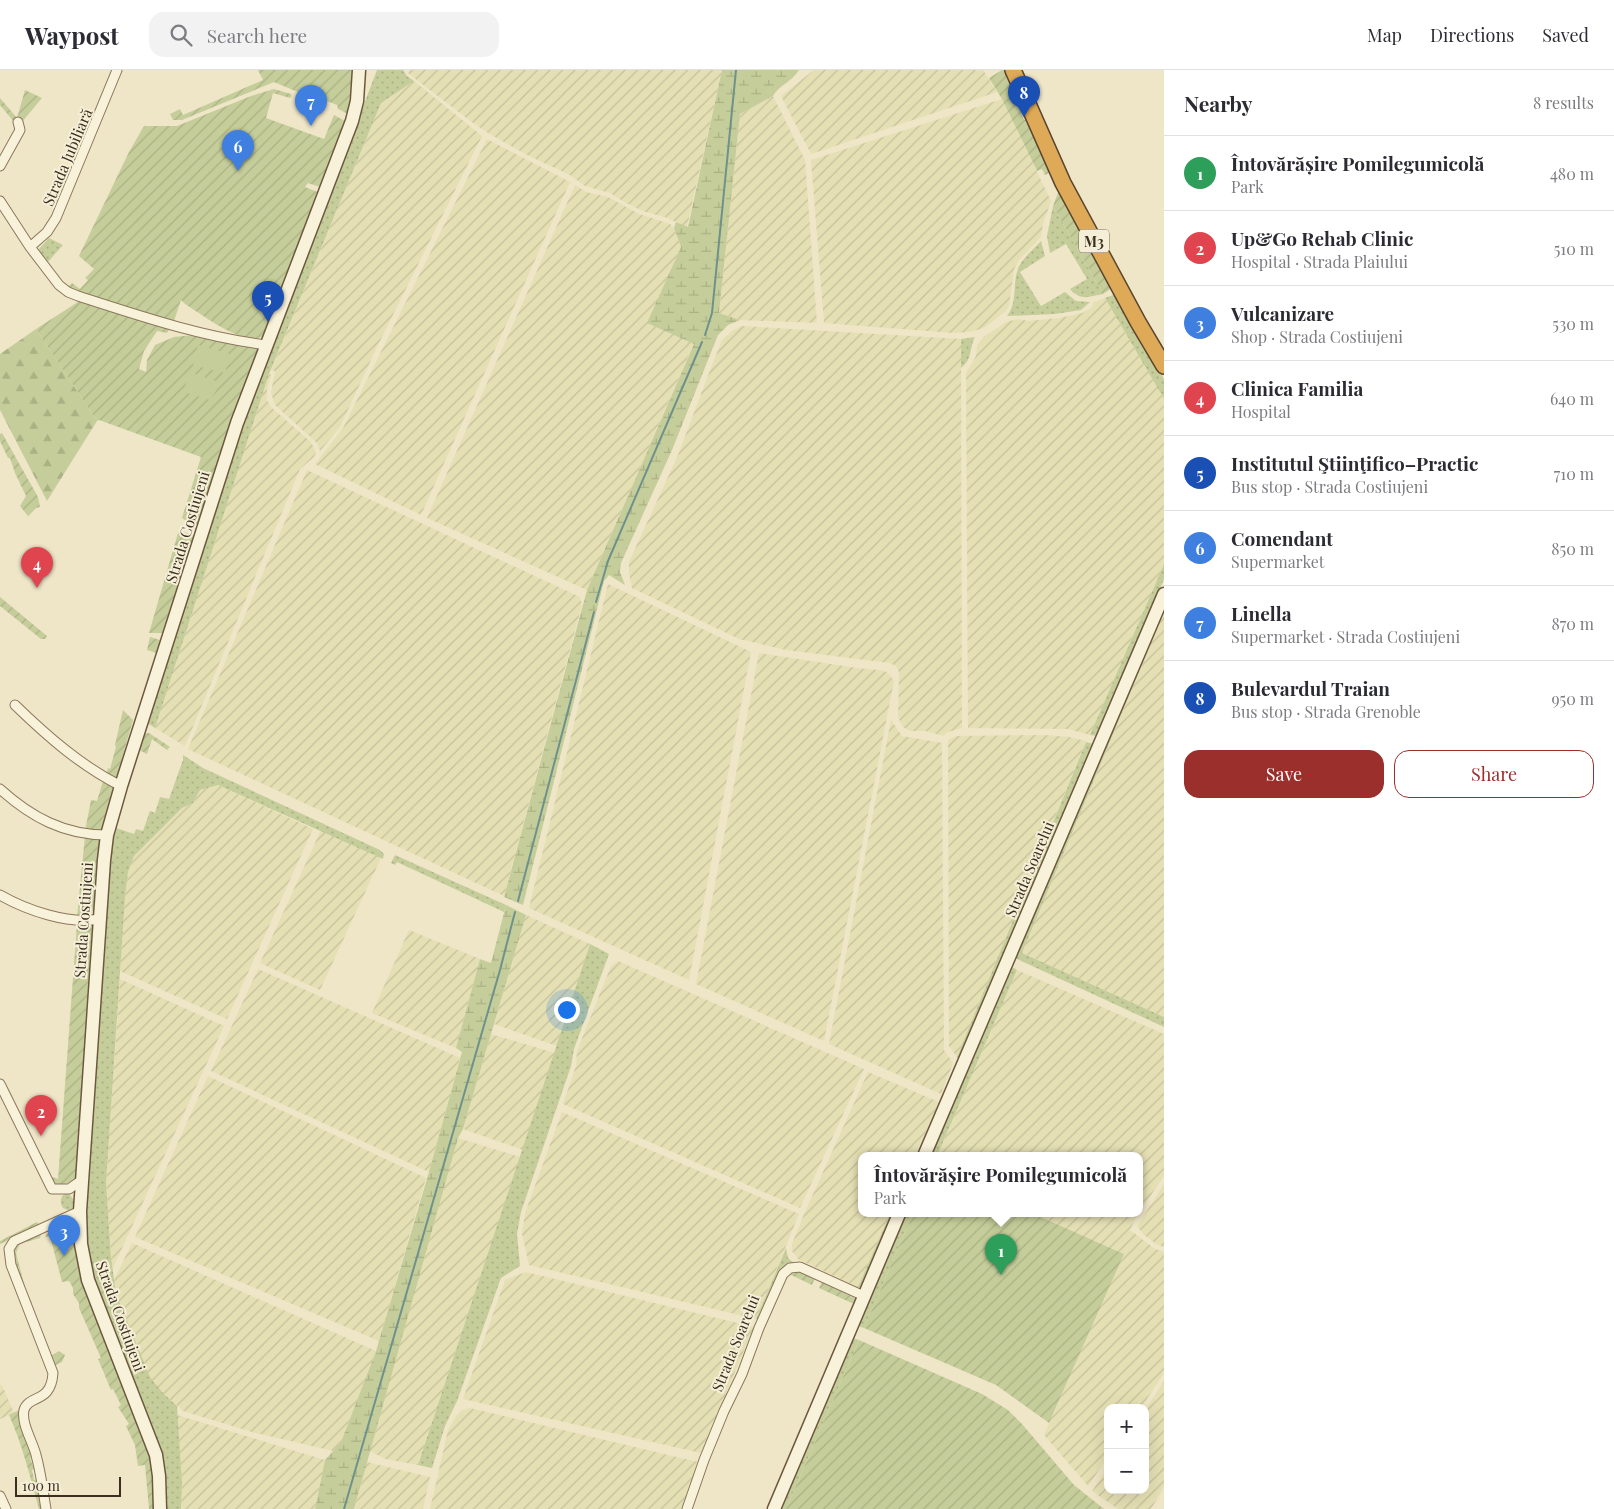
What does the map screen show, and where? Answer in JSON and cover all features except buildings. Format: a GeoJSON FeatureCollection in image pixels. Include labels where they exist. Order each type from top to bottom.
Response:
{"type":"FeatureCollection","features":[{"type":"Feature","properties":{"kind":"highway","name":"M3"},"geometry":{"type":"LineString","coordinates":[[1013,70],[1063,183],[1138,322],[1164,366]]}},
{"type":"Feature","properties":{"kind":"street","name":"Strada Jubiliară"},"geometry":{"type":"LineString","coordinates":[[30,247],[47,232],[56,218],[117,70]]}},
{"type":"Feature","properties":{"kind":"street","name":"Strada Costiujeni"},"geometry":{"type":"LineString","coordinates":[[160,1509],[156,1455],[88,1280],[81,1244],[80,1211],[99,919],[107,835],[223,466],[266,345],[352,121],[357,101],[359,70]]}},
{"type":"Feature","properties":{"kind":"street"},"geometry":{"type":"LineString","coordinates":[[0,166],[20,130],[18,122]]}},
{"type":"Feature","properties":{"kind":"street"},"geometry":{"type":"LineString","coordinates":[[0,201],[30,247],[59,285],[68,292],[178,327],[237,341],[266,345]]}},
{"type":"Feature","properties":{"kind":"street","name":"Strada Soarelui"},"geometry":{"type":"LineString","coordinates":[[926,1152],[1164,594]]}},
{"type":"Feature","properties":{"kind":"street"},"geometry":{"type":"LineString","coordinates":[[15,705],[63,748],[87,766],[121,786]]}},
{"type":"Feature","properties":{"kind":"street"},"geometry":{"type":"LineString","coordinates":[[0,789],[29,813],[41,820],[77,832],[107,835]]}},
{"type":"Feature","properties":{"kind":"street"},"geometry":{"type":"LineString","coordinates":[[0,895],[41,913],[82,921],[99,919]]}},
{"type":"Feature","properties":{"kind":"street"},"geometry":{"type":"LineString","coordinates":[[1,1088],[52,1189],[68,1189],[82,1180]]}},
{"type":"Feature","properties":{"kind":"street"},"geometry":{"type":"LineString","coordinates":[[46,1509],[36,1454],[28,1432],[24,1411],[27,1406],[50,1390],[53,1373],[11,1264],[9,1249],[14,1241],[80,1211]]}},
{"type":"Feature","properties":{"kind":"street"},"geometry":{"type":"LineString","coordinates":[[774,1509],[898,1217]]}},
{"type":"Feature","properties":{"kind":"street","name":"Strada Soarelui"},"geometry":{"type":"LineString","coordinates":[[687,1509],[724,1411],[742,1374],[782,1274],[790,1268],[800,1266],[864,1296]]}},
{"type":"Feature","properties":{"kind":"street"},"geometry":{"type":"LineString","coordinates":[[0,1496],[6,1509]]}},
{"type":"Feature","properties":{"kind":"shaded area"},"geometry":{"type":"Polygon","coordinates":[[[410,70],[722,70],[687,227],[665,217],[645,212],[610,193],[585,186],[570,175],[527,155],[488,133],[409,74],[410,70]]]}},
{"type":"Feature","properties":{"kind":"shaded area"},"geometry":{"type":"Polygon","coordinates":[[[814,70],[983,70],[997,92],[811,154],[781,96],[814,70]]]}},
{"type":"Feature","properties":{"kind":"shaded area"},"geometry":{"type":"Polygon","coordinates":[[[414,81],[482,136],[378,345],[340,427],[320,451],[317,443],[275,405],[271,393],[275,371],[271,370],[381,103],[414,81]]]}},
{"type":"Feature","properties":{"kind":"shaded area"},"geometry":{"type":"Polygon","coordinates":[[[773,96],[805,160],[817,323],[740,320],[719,313],[740,114],[773,96]]]}},
{"type":"Feature","properties":{"kind":"shaded area"},"geometry":{"type":"Polygon","coordinates":[[[1002,99],[1051,201],[1043,224],[1041,237],[1019,260],[1014,269],[1009,306],[1006,311],[984,328],[970,332],[953,333],[824,323],[811,160],[1002,99]]]}},
{"type":"Feature","properties":{"kind":"shaded area"},"geometry":{"type":"Polygon","coordinates":[[[487,139],[570,182],[421,515],[315,464],[343,428],[487,139]]]}},
{"type":"Feature","properties":{"kind":"shaded area"},"geometry":{"type":"Polygon","coordinates":[[[575,185],[586,192],[608,197],[639,214],[670,224],[674,228],[681,247],[648,323],[694,343],[587,590],[427,518],[575,185]]]}},
{"type":"Feature","properties":{"kind":"shaded area"},"geometry":{"type":"Polygon","coordinates":[[[1105,298],[1164,399],[1164,564],[1090,735],[1068,729],[968,728],[966,373],[976,356],[977,345],[985,336],[1006,322],[1018,319],[1028,321],[1060,318],[1082,313],[1091,308],[1094,302],[1105,298]]]}},
{"type":"Feature","properties":{"kind":"shaded area"},"geometry":{"type":"Polygon","coordinates":[[[742,326],[961,339],[962,728],[948,732],[943,736],[926,731],[910,731],[903,727],[898,717],[899,672],[896,666],[890,663],[786,650],[739,639],[632,588],[629,562],[678,455],[722,340],[732,331],[742,326]]]}},
{"type":"Feature","properties":{"kind":"shaded area"},"geometry":{"type":"Polygon","coordinates":[[[269,374],[271,375],[267,390],[267,400],[272,408],[311,442],[316,453],[300,469],[185,746],[155,728],[269,374]]]}},
{"type":"Feature","properties":{"kind":"shaded area"},"geometry":{"type":"Polygon","coordinates":[[[307,470],[580,597],[582,605],[504,896],[188,749],[307,470]]]}},
{"type":"Feature","properties":{"kind":"shaded area"},"geometry":{"type":"Polygon","coordinates":[[[608,584],[751,652],[689,980],[529,908],[608,584]]]}},
{"type":"Feature","properties":{"kind":"shaded area"},"geometry":{"type":"Polygon","coordinates":[[[1164,612],[1164,1017],[1022,953],[1164,612]]]}},
{"type":"Feature","properties":{"kind":"shaded area"},"geometry":{"type":"Polygon","coordinates":[[[759,653],[878,670],[887,672],[894,681],[824,1041],[696,984],[759,653]]]}},
{"type":"Feature","properties":{"kind":"shaded area"},"geometry":{"type":"Polygon","coordinates":[[[891,720],[902,736],[942,743],[944,1050],[953,1063],[941,1094],[829,1044],[891,720]]]}},
{"type":"Feature","properties":{"kind":"shaded area"},"geometry":{"type":"Polygon","coordinates":[[[1044,735],[1069,737],[1086,741],[957,1057],[949,1046],[948,740],[956,736],[1044,735]]]}},
{"type":"Feature","properties":{"kind":"shaded area"},"geometry":{"type":"Polygon","coordinates":[[[218,785],[313,829],[227,1019],[120,971],[128,872],[134,856],[182,808],[193,803],[200,790],[218,785]]]}},
{"type":"Feature","properties":{"kind":"shaded area"},"geometry":{"type":"Polygon","coordinates":[[[321,830],[381,858],[320,990],[260,963],[321,830]]]}},
{"type":"Feature","properties":{"kind":"shaded area"},"geometry":{"type":"Polygon","coordinates":[[[526,915],[590,944],[557,1046],[494,1024],[526,915]]]}},
{"type":"Feature","properties":{"kind":"shaded area"},"geometry":{"type":"Polygon","coordinates":[[[409,930],[480,959],[456,1048],[372,1013],[409,930]]]}},
{"type":"Feature","properties":{"kind":"shaded area"},"geometry":{"type":"Polygon","coordinates":[[[618,961],[864,1069],[800,1208],[563,1104],[576,1066],[577,1051],[611,966],[618,961]]]}},
{"type":"Feature","properties":{"kind":"shaded area"},"geometry":{"type":"Polygon","coordinates":[[[258,969],[460,1058],[429,1172],[211,1071],[258,969]]]}},
{"type":"Feature","properties":{"kind":"shaded area"},"geometry":{"type":"Polygon","coordinates":[[[1017,970],[1164,1034],[1164,1176],[1143,1207],[1143,1152],[939,1152],[1017,970]]]}},
{"type":"Feature","properties":{"kind":"shaded area"},"geometry":{"type":"Polygon","coordinates":[[[120,979],[224,1026],[112,1270],[106,1183],[120,979]]]}},
{"type":"Feature","properties":{"kind":"shaded area"},"geometry":{"type":"Polygon","coordinates":[[[491,1034],[555,1053],[523,1150],[463,1129],[491,1034]]]}},
{"type":"Feature","properties":{"kind":"shaded area"},"geometry":{"type":"Polygon","coordinates":[[[868,1072],[939,1102],[917,1152],[858,1152],[858,1217],[889,1217],[858,1287],[798,1259],[792,1251],[792,1244],[868,1072]]]}},
{"type":"Feature","properties":{"kind":"shaded area"},"geometry":{"type":"Polygon","coordinates":[[[208,1076],[426,1178],[379,1341],[135,1237],[208,1076]]]}},
{"type":"Feature","properties":{"kind":"shaded area"},"geometry":{"type":"Polygon","coordinates":[[[562,1112],[799,1214],[756,1319],[529,1265],[522,1234],[525,1213],[562,1112]]]}},
{"type":"Feature","properties":{"kind":"shaded area"},"geometry":{"type":"Polygon","coordinates":[[[458,1138],[520,1157],[418,1465],[385,1459],[370,1451],[458,1138]]]}},
{"type":"Feature","properties":{"kind":"shaded area"},"geometry":{"type":"Polygon","coordinates":[[[1164,1184],[1164,1247],[1156,1244],[1143,1234],[1137,1226],[1164,1184]]]}},
{"type":"Feature","properties":{"kind":"shaded area"},"geometry":{"type":"Polygon","coordinates":[[[1041,1217],[1136,1217],[1130,1230],[1155,1249],[1164,1252],[1164,1373],[1144,1404],[1104,1404],[1104,1463],[1088,1486],[1044,1435],[1124,1254],[1041,1217]]]}},
{"type":"Feature","properties":{"kind":"shaded area"},"geometry":{"type":"Polygon","coordinates":[[[132,1243],[376,1351],[341,1442],[333,1451],[252,1432],[183,1411],[163,1393],[150,1377],[116,1293],[114,1280],[132,1243]]]}},
{"type":"Feature","properties":{"kind":"shaded area"},"geometry":{"type":"Polygon","coordinates":[[[526,1272],[754,1327],[701,1453],[463,1399],[505,1280],[526,1272]]]}},
{"type":"Feature","properties":{"kind":"shaded area"},"geometry":{"type":"Polygon","coordinates":[[[1164,1381],[1164,1487],[1151,1509],[1118,1509],[1092,1491],[1104,1473],[1104,1494],[1149,1494],[1149,1404],[1164,1381]]]}},
{"type":"Feature","properties":{"kind":"shaded area"},"geometry":{"type":"Polygon","coordinates":[[[0,1385],[2,1385],[14,1413],[0,1419],[0,1385]]]}},
{"type":"Feature","properties":{"kind":"shaded area"},"geometry":{"type":"Polygon","coordinates":[[[470,1408],[698,1462],[685,1509],[430,1509],[448,1430],[462,1410],[470,1408]]]}},
{"type":"Feature","properties":{"kind":"shaded area"},"geometry":{"type":"Polygon","coordinates":[[[177,1415],[325,1460],[315,1509],[181,1509],[182,1483],[177,1415]]]}},
{"type":"Feature","properties":{"kind":"shaded area"},"geometry":{"type":"Polygon","coordinates":[[[367,1462],[430,1477],[423,1509],[354,1509],[367,1462]]]}},
{"type":"Feature","properties":{"kind":"green space"},"geometry":{"type":"Polygon","coordinates":[[[258,70],[354,70],[350,115],[338,109],[337,105],[317,100],[274,82],[182,120],[173,120],[170,114],[180,109],[183,115],[263,80],[258,70]]]}},
{"type":"Feature","properties":{"kind":"green space"},"geometry":{"type":"Polygon","coordinates":[[[377,70],[403,70],[414,81],[381,103],[269,374],[155,728],[146,722],[229,457],[377,70]]]}},
{"type":"Feature","properties":{"kind":"green space"},"geometry":{"type":"Polygon","coordinates":[[[722,70],[799,70],[773,96],[740,114],[719,313],[740,320],[728,325],[718,335],[672,450],[621,563],[620,572],[625,585],[609,575],[604,581],[523,905],[504,897],[587,590],[694,344],[647,323],[681,247],[674,228],[676,222],[688,227],[722,70]]]}},
{"type":"Feature","properties":{"kind":"green space"},"geometry":{"type":"Polygon","coordinates":[[[1005,70],[1009,76],[1006,77],[1024,120],[1027,119],[1051,172],[1045,175],[1042,169],[1037,171],[1002,99],[989,78],[1005,70]]]}},
{"type":"Feature","properties":{"kind":"green space"},"geometry":{"type":"Polygon","coordinates":[[[274,89],[291,94],[292,96],[290,98],[273,93],[266,118],[324,139],[334,115],[345,121],[346,125],[323,185],[320,187],[308,183],[305,187],[320,193],[264,336],[255,338],[235,334],[212,322],[181,300],[174,321],[85,295],[68,287],[72,283],[80,289],[88,280],[85,278],[94,269],[79,256],[129,152],[144,126],[177,126],[251,96],[274,89]]]}},
{"type":"Feature","properties":{"kind":"green space"},"geometry":{"type":"Polygon","coordinates":[[[25,90],[42,98],[22,122],[15,123],[0,105],[0,98],[17,118],[25,90]]]}},
{"type":"Feature","properties":{"kind":"green space"},"geometry":{"type":"Polygon","coordinates":[[[1059,190],[1112,288],[1103,294],[1053,206],[1059,190]]]}},
{"type":"Feature","properties":{"kind":"green space"},"geometry":{"type":"Polygon","coordinates":[[[1053,206],[1103,294],[1081,297],[1070,289],[1087,279],[1066,244],[1050,253],[1047,236],[1053,206]]]}},
{"type":"Feature","properties":{"kind":"green space"},"geometry":{"type":"Polygon","coordinates":[[[49,238],[63,245],[47,263],[37,251],[49,238]]]}},
{"type":"Feature","properties":{"kind":"green space"},"geometry":{"type":"Polygon","coordinates":[[[1041,241],[1045,256],[1020,272],[1041,306],[1065,292],[1076,301],[1090,302],[1081,310],[1055,314],[1007,316],[1013,305],[1016,275],[1020,265],[1041,241]]]}},
{"type":"Feature","properties":{"kind":"green space"},"geometry":{"type":"Polygon","coordinates":[[[1116,294],[1164,379],[1164,399],[1105,298],[1116,294]]]}},
{"type":"Feature","properties":{"kind":"green space"},"geometry":{"type":"Polygon","coordinates":[[[81,300],[134,319],[170,328],[167,333],[157,331],[144,351],[139,369],[146,372],[147,360],[155,345],[174,337],[193,335],[257,347],[260,350],[200,526],[182,518],[201,457],[99,420],[97,421],[36,329],[81,300]]]}},
{"type":"Feature","properties":{"kind":"green space"},"geometry":{"type":"Polygon","coordinates":[[[36,329],[97,421],[47,501],[0,410],[0,354],[36,329]]]}},
{"type":"Feature","properties":{"kind":"green space"},"geometry":{"type":"Polygon","coordinates":[[[975,337],[969,357],[961,368],[961,339],[975,337]]]}},
{"type":"Feature","properties":{"kind":"green space"},"geometry":{"type":"Polygon","coordinates":[[[198,345],[230,354],[225,373],[193,365],[198,345]]]}},
{"type":"Feature","properties":{"kind":"green space"},"geometry":{"type":"Polygon","coordinates":[[[189,372],[221,383],[210,400],[184,392],[189,372]]]}},
{"type":"Feature","properties":{"kind":"green space"},"geometry":{"type":"Polygon","coordinates":[[[2,433],[38,497],[40,507],[36,508],[28,516],[20,506],[26,496],[10,458],[8,458],[0,441],[0,434],[2,433]]]}},
{"type":"Feature","properties":{"kind":"green space"},"geometry":{"type":"Polygon","coordinates":[[[183,532],[196,536],[168,629],[162,633],[149,633],[178,533],[183,532]]]}},
{"type":"Feature","properties":{"kind":"green space"},"geometry":{"type":"Polygon","coordinates":[[[1164,564],[1164,579],[1097,736],[1090,735],[1164,564]]]}},
{"type":"Feature","properties":{"kind":"green space"},"geometry":{"type":"Polygon","coordinates":[[[0,597],[47,636],[45,639],[41,639],[0,606],[0,597]]]}},
{"type":"Feature","properties":{"kind":"green space"},"geometry":{"type":"Polygon","coordinates":[[[1164,603],[1164,612],[1022,953],[1164,1017],[1164,1027],[1015,958],[1164,603]]]}},
{"type":"Feature","properties":{"kind":"green space"},"geometry":{"type":"Polygon","coordinates":[[[150,637],[160,640],[163,644],[160,654],[147,650],[150,637]]]}},
{"type":"Feature","properties":{"kind":"green space"},"geometry":{"type":"Polygon","coordinates":[[[123,710],[133,720],[116,779],[106,774],[108,768],[110,769],[116,747],[123,710]]]}},
{"type":"Feature","properties":{"kind":"green space"},"geometry":{"type":"Polygon","coordinates":[[[144,733],[149,733],[170,747],[167,750],[152,739],[147,754],[139,750],[144,733]]]}},
{"type":"Feature","properties":{"kind":"green space"},"geometry":{"type":"Polygon","coordinates":[[[1086,742],[1094,744],[959,1059],[957,1057],[1086,742]]]}},
{"type":"Feature","properties":{"kind":"green space"},"geometry":{"type":"Polygon","coordinates":[[[183,755],[203,768],[380,850],[384,854],[383,859],[218,785],[200,790],[193,803],[182,808],[134,856],[128,872],[106,1183],[111,1258],[116,1293],[150,1377],[177,1406],[182,1483],[181,1509],[166,1509],[164,1469],[101,1304],[87,1251],[85,1221],[108,856],[113,827],[134,834],[136,829],[143,831],[150,811],[155,813],[160,797],[169,799],[183,760],[183,755]]]}},
{"type":"Feature","properties":{"kind":"green space"},"geometry":{"type":"Polygon","coordinates":[[[103,781],[114,787],[103,826],[99,831],[85,831],[91,800],[97,801],[103,781]]]}},
{"type":"Feature","properties":{"kind":"green space"},"geometry":{"type":"Polygon","coordinates":[[[85,836],[98,838],[100,841],[94,908],[88,916],[77,917],[85,836]]]}},
{"type":"Feature","properties":{"kind":"green space"},"geometry":{"type":"Polygon","coordinates":[[[395,855],[506,905],[504,912],[397,862],[395,865],[391,863],[395,855]]]}},
{"type":"Feature","properties":{"kind":"green space"},"geometry":{"type":"Polygon","coordinates":[[[506,905],[526,915],[463,1129],[458,1138],[354,1509],[315,1509],[325,1460],[341,1442],[376,1351],[462,1052],[456,1048],[480,959],[491,963],[506,905]]]}},
{"type":"Feature","properties":{"kind":"green space"},"geometry":{"type":"Polygon","coordinates":[[[77,924],[94,925],[77,1179],[60,1186],[54,1183],[52,1177],[58,1179],[77,924]]]}},
{"type":"Feature","properties":{"kind":"green space"},"geometry":{"type":"Polygon","coordinates":[[[590,944],[609,954],[574,1049],[571,1066],[521,1212],[517,1234],[520,1266],[501,1278],[457,1401],[445,1426],[432,1468],[418,1465],[590,944]]]}},
{"type":"Feature","properties":{"kind":"green space"},"geometry":{"type":"Polygon","coordinates":[[[1009,965],[1017,970],[939,1152],[929,1152],[1009,965]]]}},
{"type":"Feature","properties":{"kind":"green space"},"geometry":{"type":"Polygon","coordinates":[[[64,1194],[69,1194],[73,1199],[74,1206],[70,1211],[63,1208],[61,1204],[64,1194]]]}},
{"type":"Feature","properties":{"kind":"green space"},"geometry":{"type":"Polygon","coordinates":[[[889,1217],[895,1217],[864,1289],[858,1287],[889,1217]]]}},
{"type":"Feature","properties":{"kind":"green space"},"geometry":{"type":"Polygon","coordinates":[[[902,1217],[912,1217],[864,1328],[855,1325],[902,1217]]]}},
{"type":"Feature","properties":{"kind":"green space"},"geometry":{"type":"Polygon","coordinates":[[[912,1217],[1041,1217],[1124,1254],[1049,1423],[996,1385],[864,1328],[912,1217]]]}},
{"type":"Feature","properties":{"kind":"green space"},"geometry":{"type":"Polygon","coordinates":[[[37,1222],[40,1226],[0,1244],[0,1241],[37,1222]]]}},
{"type":"Feature","properties":{"kind":"green space"},"geometry":{"type":"Polygon","coordinates":[[[74,1224],[153,1460],[156,1509],[149,1509],[145,1465],[138,1466],[135,1445],[126,1426],[129,1424],[118,1407],[121,1405],[113,1389],[111,1390],[98,1359],[101,1358],[79,1308],[79,1303],[73,1294],[73,1288],[69,1281],[62,1282],[50,1236],[45,1237],[53,1228],[74,1224]]]}},
{"type":"Feature","properties":{"kind":"green space"},"geometry":{"type":"Polygon","coordinates":[[[42,1230],[40,1238],[20,1244],[16,1253],[26,1291],[32,1303],[29,1304],[12,1263],[13,1246],[42,1230]]]}},
{"type":"Feature","properties":{"kind":"green space"},"geometry":{"type":"Polygon","coordinates":[[[786,1248],[788,1258],[795,1264],[789,1265],[759,1320],[756,1319],[786,1248]]]}},
{"type":"Feature","properties":{"kind":"green space"},"geometry":{"type":"Polygon","coordinates":[[[794,1270],[815,1278],[812,1285],[787,1273],[794,1270]]]}},
{"type":"Feature","properties":{"kind":"green space"},"geometry":{"type":"Polygon","coordinates":[[[822,1282],[858,1300],[856,1305],[819,1288],[822,1282]]]}},
{"type":"Feature","properties":{"kind":"green space"},"geometry":{"type":"Polygon","coordinates":[[[850,1337],[859,1340],[786,1509],[777,1509],[850,1337]]]}},
{"type":"Feature","properties":{"kind":"green space"},"geometry":{"type":"Polygon","coordinates":[[[859,1340],[982,1394],[1008,1410],[1074,1485],[1104,1509],[786,1509],[859,1340]]]}},
{"type":"Feature","properties":{"kind":"green space"},"geometry":{"type":"Polygon","coordinates":[[[59,1351],[65,1355],[62,1362],[54,1366],[51,1356],[59,1351]]]}},
{"type":"Feature","properties":{"kind":"green space"},"geometry":{"type":"Polygon","coordinates":[[[21,1409],[34,1455],[30,1458],[34,1469],[32,1470],[34,1480],[39,1479],[44,1509],[39,1509],[22,1450],[9,1415],[21,1409]]]}},
{"type":"Feature","properties":{"kind":"waterway"},"geometry":{"type":"LineString","coordinates":[[705,335],[712,313],[736,70]]}},
{"type":"Feature","properties":{"kind":"waterway"},"geometry":{"type":"LineString","coordinates":[[596,602],[608,561],[702,342]]}},
{"type":"Feature","properties":{"kind":"waterway"},"geometry":{"type":"LineString","coordinates":[[518,901],[594,612]]}},
{"type":"Feature","properties":{"kind":"waterway"},"geometry":{"type":"LineString","coordinates":[[344,1509],[500,970],[515,912]]}},
{"type":"Feature","properties":{"kind":"place","name":"Bulevardul Traian"},"geometry":{"type":"Point","coordinates":[1024,117]}},
{"type":"Feature","properties":{"kind":"place","name":"Linella"},"geometry":{"type":"Point","coordinates":[311,126]}},
{"type":"Feature","properties":{"kind":"place","name":"Comendant"},"geometry":{"type":"Point","coordinates":[238,171]}},
{"type":"Feature","properties":{"kind":"place","name":"Institutul Ştiinţifico–Practic"},"geometry":{"type":"Point","coordinates":[268,322]}},
{"type":"Feature","properties":{"kind":"place","name":"Clinica Familia"},"geometry":{"type":"Point","coordinates":[37,588]}},
{"type":"Feature","properties":{"kind":"place","name":"Up&Go Rehab Clinic"},"geometry":{"type":"Point","coordinates":[41,1136]}},
{"type":"Feature","properties":{"kind":"place","name":"Vulcanizare"},"geometry":{"type":"Point","coordinates":[64,1256]}},
{"type":"Feature","properties":{"kind":"place","name":"Întovărășire Pomilegumicolă"},"geometry":{"type":"Point","coordinates":[1001,1275]}}]}
